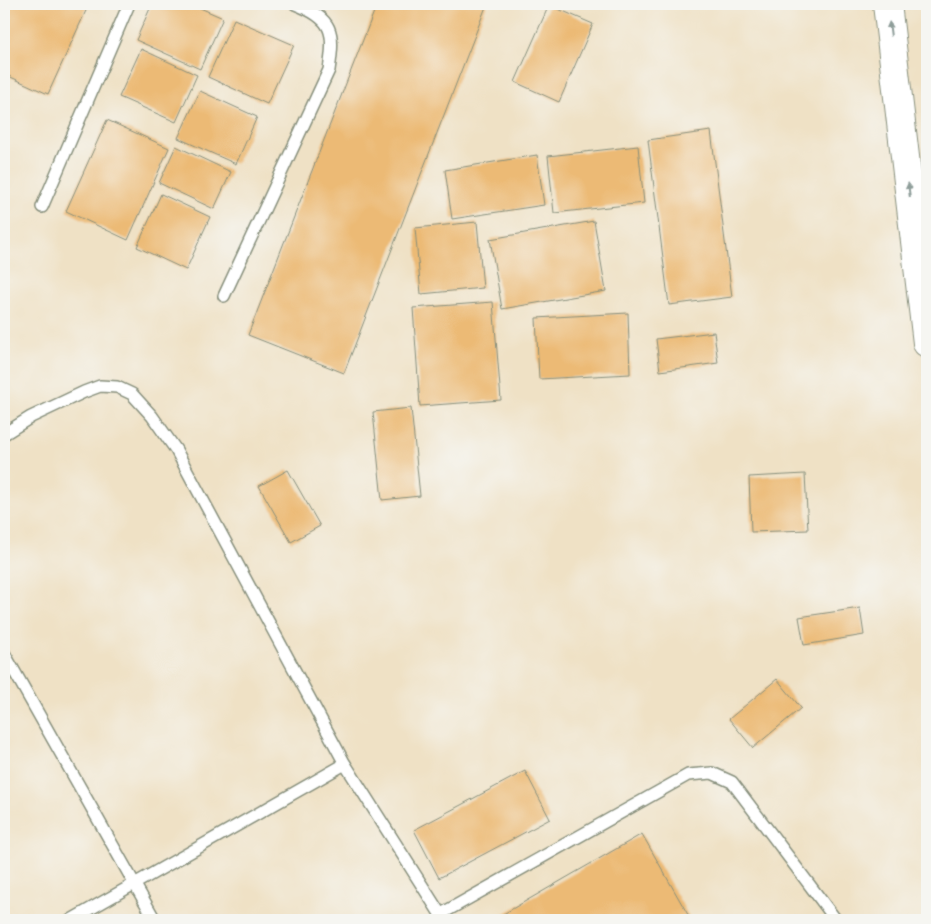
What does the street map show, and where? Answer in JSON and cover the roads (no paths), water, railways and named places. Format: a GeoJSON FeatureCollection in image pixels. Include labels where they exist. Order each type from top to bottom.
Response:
{"type":"FeatureCollection","features":[{"type":"Feature","properties":{"kind":"main road"},"geometry":{"type":"LineString","coordinates":[[887,4],[927,343]]}},
{"type":"Feature","properties":{"kind":"lane"},"geometry":{"type":"LineString","coordinates":[[42,207],[129,4]]}},
{"type":"Feature","properties":{"kind":"lane"},"geometry":{"type":"LineString","coordinates":[[224,296],[328,70],[334,41],[326,21],[310,10],[295,4]]}},
{"type":"Feature","properties":{"kind":"lane"},"geometry":{"type":"LineString","coordinates":[[4,434],[31,417],[100,386],[117,387],[132,394],[152,416],[176,450],[345,764],[442,917],[688,775],[712,773],[732,782],[836,920]]}},
{"type":"Feature","properties":{"kind":"lane"},"geometry":{"type":"LineString","coordinates":[[4,653],[155,920]]}},
{"type":"Feature","properties":{"kind":"lane"},"geometry":{"type":"LineString","coordinates":[[70,920],[345,764]]}}]}
